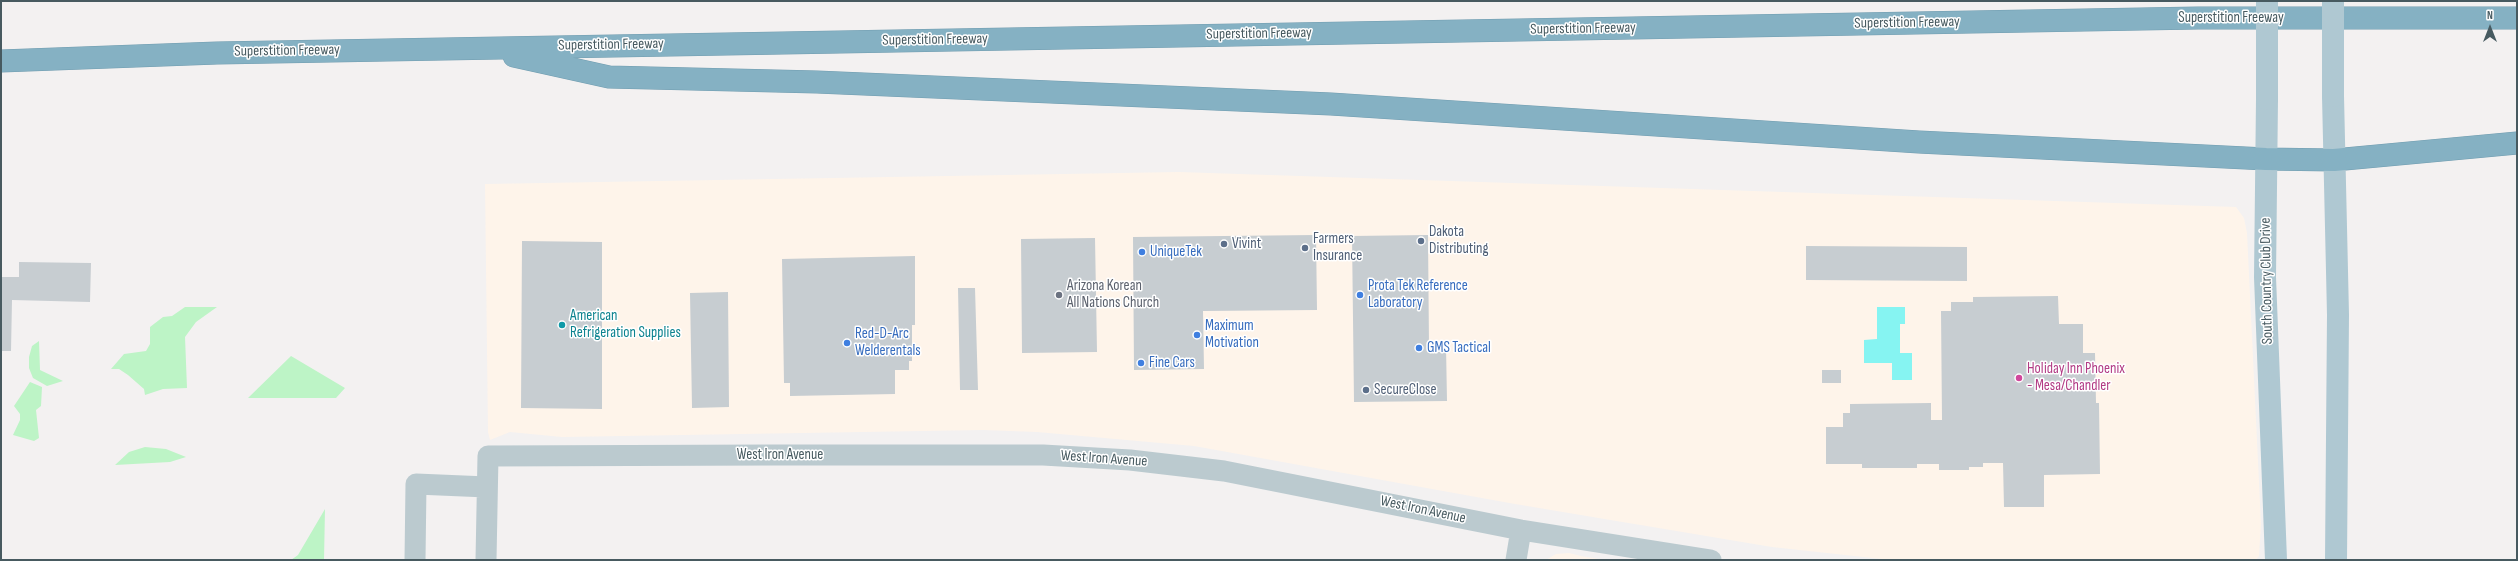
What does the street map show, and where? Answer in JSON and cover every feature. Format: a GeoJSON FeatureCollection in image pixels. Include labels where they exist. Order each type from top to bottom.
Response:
{"type":"FeatureCollection","features":[{"type":"Feature","properties":{"kind":"highway","name":"Superstition Freeway"},"geometry":{"type":"LineString","coordinates":[[1,61],[217,52],[2182,18],[2517,18]]}},
{"type":"Feature","properties":{"kind":"highway"},"geometry":{"type":"LineString","coordinates":[[478,48],[609,77],[849,84],[1331,104],[1919,142],[2266,159],[2334,160],[2517,143]]}},
{"type":"Feature","properties":{"kind":"main road","name":"South Country Club Drive"},"geometry":{"type":"LineString","coordinates":[[2267,1],[2265,277],[2276,560]]}},
{"type":"Feature","properties":{"kind":"main road"},"geometry":{"type":"LineString","coordinates":[[2333,1],[2334,160],[2338,316],[2336,560]]}},
{"type":"Feature","properties":{"kind":"street","name":"West Iron Avenue"},"geometry":{"type":"LineString","coordinates":[[487,488],[488,456],[1043,455],[1130,460],[1224,471],[1521,530],[1711,560]]}},
{"type":"Feature","properties":{"kind":"street"},"geometry":{"type":"LineString","coordinates":[[415,560],[416,484],[487,488],[486,560]]}},
{"type":"Feature","properties":{"kind":"street"},"geometry":{"type":"LineString","coordinates":[[1516,560],[1521,530]]}},
{"type":"Feature","properties":{"kind":"shaded area"},"geometry":{"type":"Polygon","coordinates":[[[1179,172],[2236,207],[2244,218],[2247,233],[2261,524],[2259,556],[2256,560],[1891,560],[1772,547],[1515,504],[1194,446],[1037,432],[983,430],[562,437],[510,432],[490,440],[488,432],[485,184],[1179,172]]]}},
{"type":"Feature","properties":{"kind":"shaded area"},"geometry":{"type":"Polygon","coordinates":[[[1569,553],[1605,560],[1546,560],[1556,554],[1569,553]]]}},
{"type":"Feature","properties":{"kind":"green space"},"geometry":{"type":"Polygon","coordinates":[[[185,307],[217,307],[196,322],[185,337],[187,388],[163,389],[145,395],[144,389],[128,375],[119,369],[111,369],[124,354],[146,351],[150,344],[150,327],[163,317],[172,316],[185,307]]]}},
{"type":"Feature","properties":{"kind":"green space"},"geometry":{"type":"Polygon","coordinates":[[[39,341],[40,370],[63,381],[47,386],[33,378],[29,368],[29,357],[32,346],[39,341]]]}},
{"type":"Feature","properties":{"kind":"green space"},"geometry":{"type":"Polygon","coordinates":[[[291,356],[345,388],[336,398],[248,398],[291,356]]]}},
{"type":"Feature","properties":{"kind":"green space"},"geometry":{"type":"Polygon","coordinates":[[[30,382],[42,387],[41,406],[36,410],[39,438],[34,441],[13,435],[20,420],[20,414],[14,406],[30,382]]]}},
{"type":"Feature","properties":{"kind":"green space"},"geometry":{"type":"Polygon","coordinates":[[[145,447],[166,449],[186,457],[170,462],[115,465],[129,452],[145,447]]]}},
{"type":"Feature","properties":{"kind":"green space"},"geometry":{"type":"Polygon","coordinates":[[[325,509],[324,560],[291,560],[298,555],[325,509]]]}},
{"type":"Feature","properties":{"kind":"water"},"geometry":{"type":"Polygon","coordinates":[[[1877,307],[1905,307],[1905,324],[1900,324],[1900,353],[1912,353],[1912,380],[1892,380],[1892,363],[1864,363],[1864,340],[1877,339],[1877,307]]]}},
{"type":"Feature","properties":{"kind":"building"},"geometry":{"type":"Polygon","coordinates":[[[1316,235],[1317,310],[1203,311],[1204,369],[1134,370],[1133,237],[1316,235]]]}},
{"type":"Feature","properties":{"kind":"building"},"geometry":{"type":"Polygon","coordinates":[[[1428,235],[1429,347],[1446,346],[1447,401],[1354,402],[1352,236],[1428,235]]]}},
{"type":"Feature","properties":{"kind":"building","name":"Arizona Korean All Nations Church"},"geometry":{"type":"Polygon","coordinates":[[[1095,238],[1097,352],[1022,353],[1021,239],[1095,238]]]}},
{"type":"Feature","properties":{"kind":"building","name":"American Refrigeration Supplies"},"geometry":{"type":"Polygon","coordinates":[[[522,241],[602,242],[602,409],[521,408],[522,241]]]}},
{"type":"Feature","properties":{"kind":"building"},"geometry":{"type":"Polygon","coordinates":[[[1806,246],[1967,247],[1967,281],[1806,280],[1806,246]]]}},
{"type":"Feature","properties":{"kind":"building","name":"Red-D-Arc Welderentals"},"geometry":{"type":"Polygon","coordinates":[[[915,256],[915,325],[912,325],[912,361],[909,361],[909,370],[895,370],[895,394],[790,396],[790,383],[784,383],[782,259],[915,256]]]}},
{"type":"Feature","properties":{"kind":"building"},"geometry":{"type":"Polygon","coordinates":[[[19,262],[91,263],[90,302],[12,300],[11,351],[1,351],[1,277],[19,277],[19,262]]]}},
{"type":"Feature","properties":{"kind":"building"},"geometry":{"type":"Polygon","coordinates":[[[958,288],[975,288],[978,390],[960,390],[958,288]]]}},
{"type":"Feature","properties":{"kind":"building"},"geometry":{"type":"Polygon","coordinates":[[[728,292],[729,407],[692,408],[690,293],[728,292]]]}},
{"type":"Feature","properties":{"kind":"building","name":"Holiday Inn Phoenix - Mesa/Chandler"},"geometry":{"type":"Polygon","coordinates":[[[2058,296],[2059,324],[2083,324],[2083,353],[2095,353],[2096,403],[2099,403],[2100,474],[2044,475],[2044,507],[2004,507],[2003,463],[1983,463],[1983,467],[1969,467],[1969,470],[1939,470],[1939,464],[1917,464],[1917,468],[1862,468],[1862,464],[1826,464],[1826,427],[1843,427],[1843,413],[1850,413],[1850,404],[1931,403],[1931,420],[1942,420],[1941,311],[1951,311],[1951,302],[1973,302],[1973,297],[2058,296]]]}},
{"type":"Feature","properties":{"kind":"building"},"geometry":{"type":"Polygon","coordinates":[[[1822,370],[1841,370],[1841,383],[1822,383],[1822,370]]]}},
{"type":"Feature","properties":{"kind":"place","name":"Dakota Distributing"},"geometry":{"type":"Point","coordinates":[1421,241]}},
{"type":"Feature","properties":{"kind":"place","name":"Vivint"},"geometry":{"type":"Point","coordinates":[1224,244]}},
{"type":"Feature","properties":{"kind":"place","name":"Farmers Insurance"},"geometry":{"type":"Point","coordinates":[1305,248]}},
{"type":"Feature","properties":{"kind":"place","name":"UniqueTek"},"geometry":{"type":"Point","coordinates":[1142,252]}},
{"type":"Feature","properties":{"kind":"place","name":"Arizona Korean All Nations Church"},"geometry":{"type":"Point","coordinates":[1059,295]}},
{"type":"Feature","properties":{"kind":"place","name":"Prota Tek Reference Laboratory"},"geometry":{"type":"Point","coordinates":[1360,295]}},
{"type":"Feature","properties":{"kind":"place","name":"American Refrigeration Supplies"},"geometry":{"type":"Point","coordinates":[562,325]}},
{"type":"Feature","properties":{"kind":"place","name":"Maximum Motivation"},"geometry":{"type":"Point","coordinates":[1197,335]}},
{"type":"Feature","properties":{"kind":"place","name":"Red-D-Arc Welderentals"},"geometry":{"type":"Point","coordinates":[847,343]}},
{"type":"Feature","properties":{"kind":"place","name":"GMS Tactical"},"geometry":{"type":"Point","coordinates":[1419,348]}},
{"type":"Feature","properties":{"kind":"place","name":"Fine Cars"},"geometry":{"type":"Point","coordinates":[1141,363]}},
{"type":"Feature","properties":{"kind":"place","name":"Holiday Inn Phoenix - Mesa/Chandler"},"geometry":{"type":"Point","coordinates":[2019,378]}},
{"type":"Feature","properties":{"kind":"place","name":"SecureClose"},"geometry":{"type":"Point","coordinates":[1366,390]}}]}
